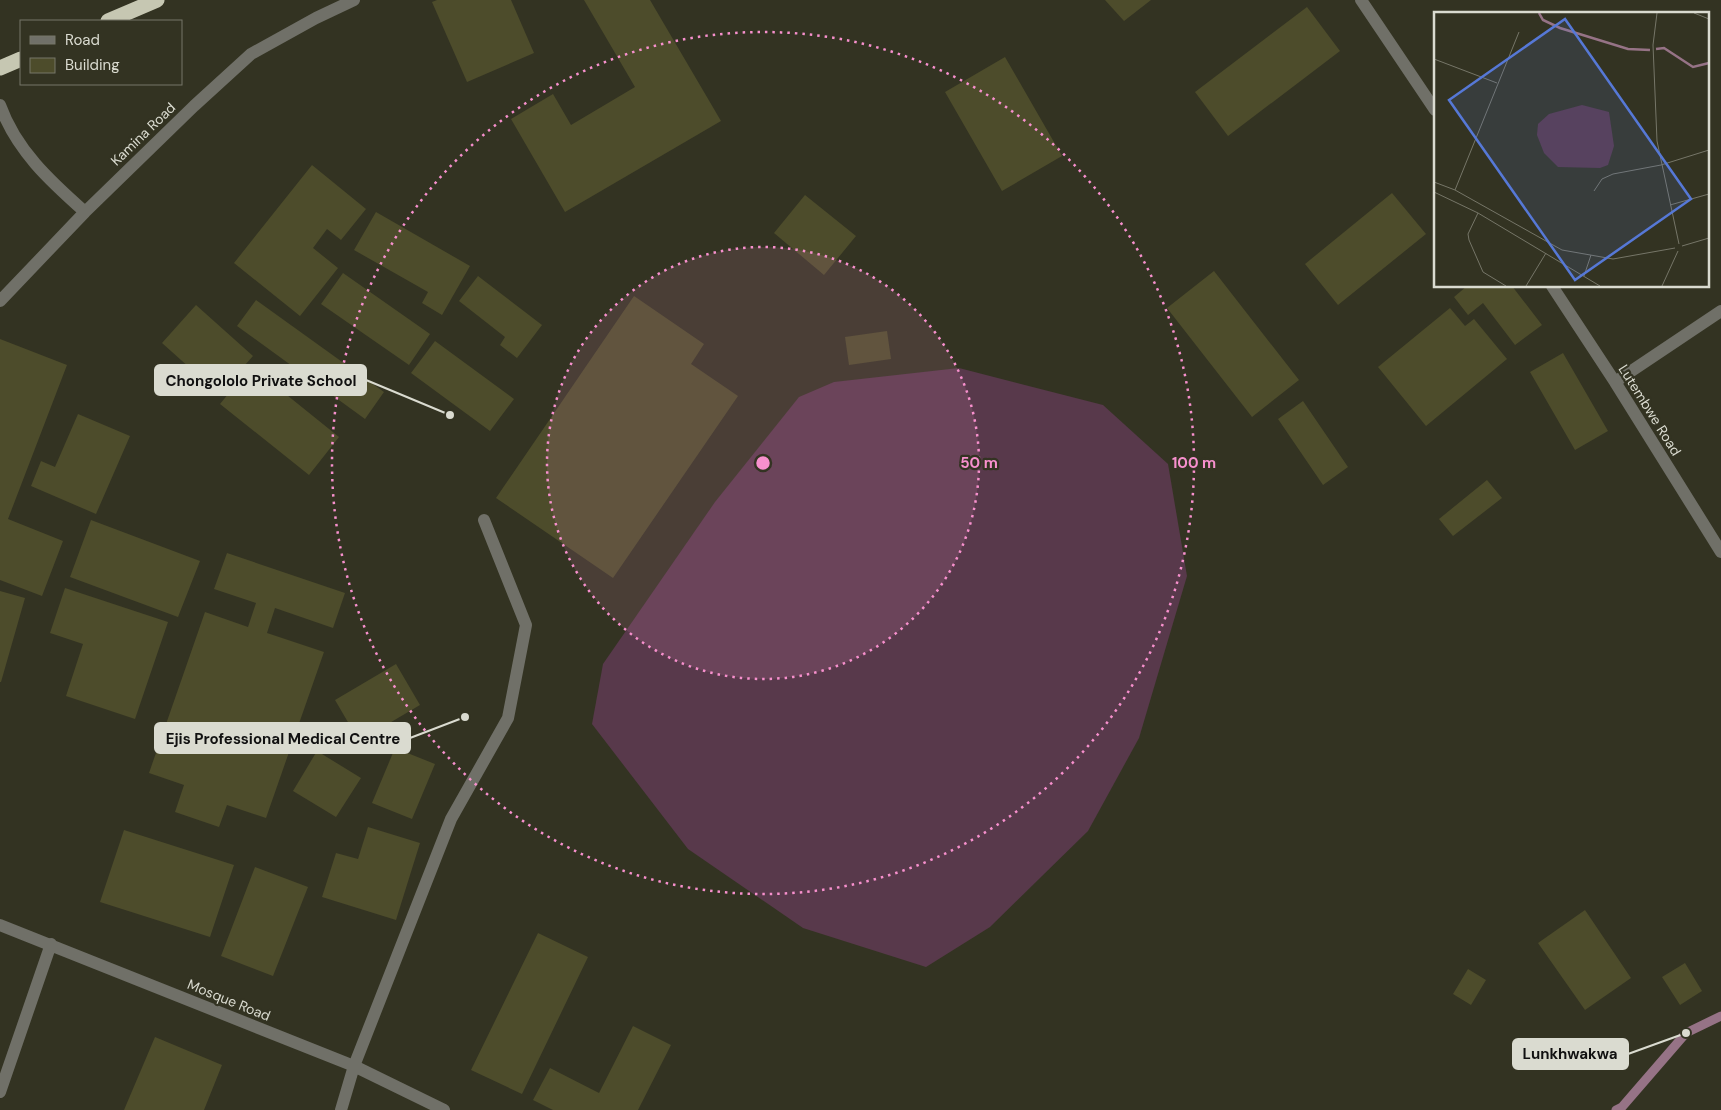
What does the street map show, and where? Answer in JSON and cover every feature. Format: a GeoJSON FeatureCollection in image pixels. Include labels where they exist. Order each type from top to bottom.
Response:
{"type":"FeatureCollection","features":[{"type":"Feature","properties":{"kind":"highway"},"geometry":{"type":"LineString","coordinates":[[110,20],[157,0]]}},
{"type":"Feature","properties":{"kind":"highway"},"geometry":{"type":"LineString","coordinates":[[0,68],[20,59]]}},
{"type":"Feature","properties":{"kind":"street","name":"Kamina Road"},"geometry":{"type":"LineString","coordinates":[[0,301],[85,212],[194,106],[251,54],[316,18],[354,0]]}},
{"type":"Feature","properties":{"kind":"street"},"geometry":{"type":"LineString","coordinates":[[1361,0],[1434,109]]}},
{"type":"Feature","properties":{"kind":"street"},"geometry":{"type":"LineString","coordinates":[[0,105],[8,127],[42,173],[85,212]]}},
{"type":"Feature","properties":{"kind":"street","name":"Lutembwe Road"},"geometry":{"type":"LineString","coordinates":[[1553,288],[1616,382],[1721,552]]}},
{"type":"Feature","properties":{"kind":"street"},"geometry":{"type":"LineString","coordinates":[[1616,382],[1721,311]]}},
{"type":"Feature","properties":{"kind":"street"},"geometry":{"type":"LineString","coordinates":[[341,1110],[354,1066],[451,819],[508,718],[526,625],[484,520]]}},
{"type":"Feature","properties":{"kind":"street","name":"Mosque Road"},"geometry":{"type":"LineString","coordinates":[[0,926],[50,944],[354,1066],[444,1110]]}},
{"type":"Feature","properties":{"kind":"street"},"geometry":{"type":"LineString","coordinates":[[0,1092],[50,944]]}},
{"type":"Feature","properties":{"kind":"shaded area"},"geometry":{"type":"Polygon","coordinates":[[[959,368],[1103,405],[1168,464],[1187,576],[1139,738],[1088,831],[990,927],[926,967],[803,928],[688,849],[592,724],[603,664],[715,502],[799,397],[834,382],[959,368]]]}},
{"type":"Feature","properties":{"kind":"building"},"geometry":{"type":"Polygon","coordinates":[[[437,0],[511,0],[534,53],[467,82],[432,2],[437,0]]]}},
{"type":"Feature","properties":{"kind":"building"},"geometry":{"type":"Polygon","coordinates":[[[584,0],[650,0],[721,121],[565,212],[511,119],[553,94],[571,125],[635,87],[584,0]]]}},
{"type":"Feature","properties":{"kind":"building"},"geometry":{"type":"Polygon","coordinates":[[[1105,0],[1151,0],[1124,21],[1105,0]]]}},
{"type":"Feature","properties":{"kind":"building"},"geometry":{"type":"Polygon","coordinates":[[[1307,7],[1340,51],[1228,136],[1195,92],[1307,7]]]}},
{"type":"Feature","properties":{"kind":"building"},"geometry":{"type":"Polygon","coordinates":[[[1005,57],[1062,156],[1002,191],[945,92],[1005,57]]]}},
{"type":"Feature","properties":{"kind":"building"},"geometry":{"type":"Polygon","coordinates":[[[312,165],[366,209],[341,240],[327,229],[313,248],[338,268],[300,316],[234,263],[312,165]]]}},
{"type":"Feature","properties":{"kind":"building"},"geometry":{"type":"Polygon","coordinates":[[[1392,193],[1426,234],[1338,305],[1305,264],[1392,193]]]}},
{"type":"Feature","properties":{"kind":"building"},"geometry":{"type":"Polygon","coordinates":[[[805,195],[856,236],[824,275],[774,233],[805,195]]]}},
{"type":"Feature","properties":{"kind":"building"},"geometry":{"type":"Polygon","coordinates":[[[376,212],[470,266],[442,315],[422,303],[428,292],[354,250],[376,212]]]}},
{"type":"Feature","properties":{"kind":"building"},"geometry":{"type":"Polygon","coordinates":[[[1214,271],[1299,380],[1252,417],[1167,308],[1214,271]]]}},
{"type":"Feature","properties":{"kind":"building"},"geometry":{"type":"Polygon","coordinates":[[[343,273],[430,334],[409,365],[321,304],[343,273]]]}},
{"type":"Feature","properties":{"kind":"building"},"geometry":{"type":"Polygon","coordinates":[[[478,276],[542,325],[517,358],[500,345],[505,337],[459,301],[478,276]]]}},
{"type":"Feature","properties":{"kind":"building"},"geometry":{"type":"Polygon","coordinates":[[[1465,288],[1514,288],[1542,325],[1515,345],[1483,303],[1468,315],[1454,297],[1465,288]]]}},
{"type":"Feature","properties":{"kind":"building"},"geometry":{"type":"Polygon","coordinates":[[[634,296],[704,344],[691,364],[738,396],[613,578],[496,498],[634,296]]]}},
{"type":"Feature","properties":{"kind":"building"},"geometry":{"type":"Polygon","coordinates":[[[256,300],[384,392],[365,419],[237,326],[256,300]]]}},
{"type":"Feature","properties":{"kind":"building"},"geometry":{"type":"Polygon","coordinates":[[[196,305],[253,356],[219,394],[162,343],[196,305]]]}},
{"type":"Feature","properties":{"kind":"building"},"geometry":{"type":"Polygon","coordinates":[[[1450,308],[1465,326],[1474,319],[1507,359],[1426,426],[1378,367],[1450,308]]]}},
{"type":"Feature","properties":{"kind":"building"},"geometry":{"type":"Polygon","coordinates":[[[887,331],[891,359],[849,365],[845,337],[887,331]]]}},
{"type":"Feature","properties":{"kind":"building"},"geometry":{"type":"Polygon","coordinates":[[[0,339],[67,365],[8,519],[63,541],[42,596],[0,580],[0,339]]]}},
{"type":"Feature","properties":{"kind":"building"},"geometry":{"type":"Polygon","coordinates":[[[435,341],[514,399],[490,431],[411,373],[435,341]]]}},
{"type":"Feature","properties":{"kind":"building"},"geometry":{"type":"Polygon","coordinates":[[[1563,353],[1608,431],[1575,450],[1530,372],[1563,353]]]}},
{"type":"Feature","properties":{"kind":"building"},"geometry":{"type":"Polygon","coordinates":[[[251,366],[339,437],[309,475],[220,404],[251,366]]]}},
{"type":"Feature","properties":{"kind":"building"},"geometry":{"type":"Polygon","coordinates":[[[1303,401],[1348,467],[1323,485],[1278,419],[1303,401]]]}},
{"type":"Feature","properties":{"kind":"building"},"geometry":{"type":"Polygon","coordinates":[[[78,414],[130,436],[96,514],[31,486],[41,461],[55,467],[78,414]]]}},
{"type":"Feature","properties":{"kind":"building"},"geometry":{"type":"Polygon","coordinates":[[[1487,480],[1502,498],[1453,536],[1439,519],[1487,480]]]}},
{"type":"Feature","properties":{"kind":"building"},"geometry":{"type":"Polygon","coordinates":[[[91,520],[200,561],[178,617],[70,577],[91,520]]]}},
{"type":"Feature","properties":{"kind":"building"},"geometry":{"type":"Polygon","coordinates":[[[227,553],[345,593],[333,628],[275,608],[267,633],[324,652],[266,818],[227,805],[219,827],[175,812],[184,785],[149,773],[205,612],[248,627],[256,603],[214,589],[227,553]]]}},
{"type":"Feature","properties":{"kind":"building"},"geometry":{"type":"Polygon","coordinates":[[[65,588],[168,622],[135,719],[66,696],[83,644],[50,633],[65,588]]]}},
{"type":"Feature","properties":{"kind":"building"},"geometry":{"type":"Polygon","coordinates":[[[0,591],[25,598],[1,682],[0,682],[0,591]]]}},
{"type":"Feature","properties":{"kind":"building"},"geometry":{"type":"Polygon","coordinates":[[[396,664],[420,705],[359,741],[335,700],[396,664]]]}},
{"type":"Feature","properties":{"kind":"building"},"geometry":{"type":"Polygon","coordinates":[[[395,748],[435,764],[412,819],[372,803],[395,748]]]}},
{"type":"Feature","properties":{"kind":"building"},"geometry":{"type":"Polygon","coordinates":[[[317,751],[361,778],[336,817],[293,791],[317,751]]]}},
{"type":"Feature","properties":{"kind":"building"},"geometry":{"type":"Polygon","coordinates":[[[368,827],[420,843],[396,920],[322,897],[336,853],[358,859],[368,827]]]}},
{"type":"Feature","properties":{"kind":"building"},"geometry":{"type":"Polygon","coordinates":[[[124,830],[234,865],[210,937],[100,902],[124,830]]]}},
{"type":"Feature","properties":{"kind":"building"},"geometry":{"type":"Polygon","coordinates":[[[255,867],[308,887],[273,976],[221,956],[255,867]]]}},
{"type":"Feature","properties":{"kind":"building"},"geometry":{"type":"Polygon","coordinates":[[[1585,910],[1631,978],[1585,1010],[1538,943],[1585,910]]]}},
{"type":"Feature","properties":{"kind":"building"},"geometry":{"type":"Polygon","coordinates":[[[538,933],[588,957],[522,1094],[471,1070],[538,933]]]}},
{"type":"Feature","properties":{"kind":"building"},"geometry":{"type":"Polygon","coordinates":[[[1685,963],[1702,991],[1680,1005],[1662,977],[1685,963]]]}},
{"type":"Feature","properties":{"kind":"building"},"geometry":{"type":"Polygon","coordinates":[[[1468,969],[1486,980],[1471,1005],[1453,994],[1468,969]]]}},
{"type":"Feature","properties":{"kind":"building"},"geometry":{"type":"Polygon","coordinates":[[[633,1026],[671,1045],[638,1110],[553,1110],[533,1100],[550,1068],[599,1093],[633,1026]]]}},
{"type":"Feature","properties":{"kind":"building"},"geometry":{"type":"Polygon","coordinates":[[[155,1037],[222,1065],[204,1110],[124,1110],[155,1037]]]}},
{"type":"Feature","properties":{"kind":"waterway"},"geometry":{"type":"LineString","coordinates":[[1616,1110],[1622,1107],[1686,1033],[1721,1016]]}},
{"type":"Feature","properties":{"kind":"place","name":"Chongololo Private School"},"geometry":{"type":"Point","coordinates":[450,415]}},
{"type":"Feature","properties":{"kind":"place","name":"Ejis Professional Medical Centre"},"geometry":{"type":"Point","coordinates":[465,717]}},
{"type":"Feature","properties":{"kind":"place","name":"Lunkhwakwa"},"geometry":{"type":"Point","coordinates":[1686,1033]}}]}
